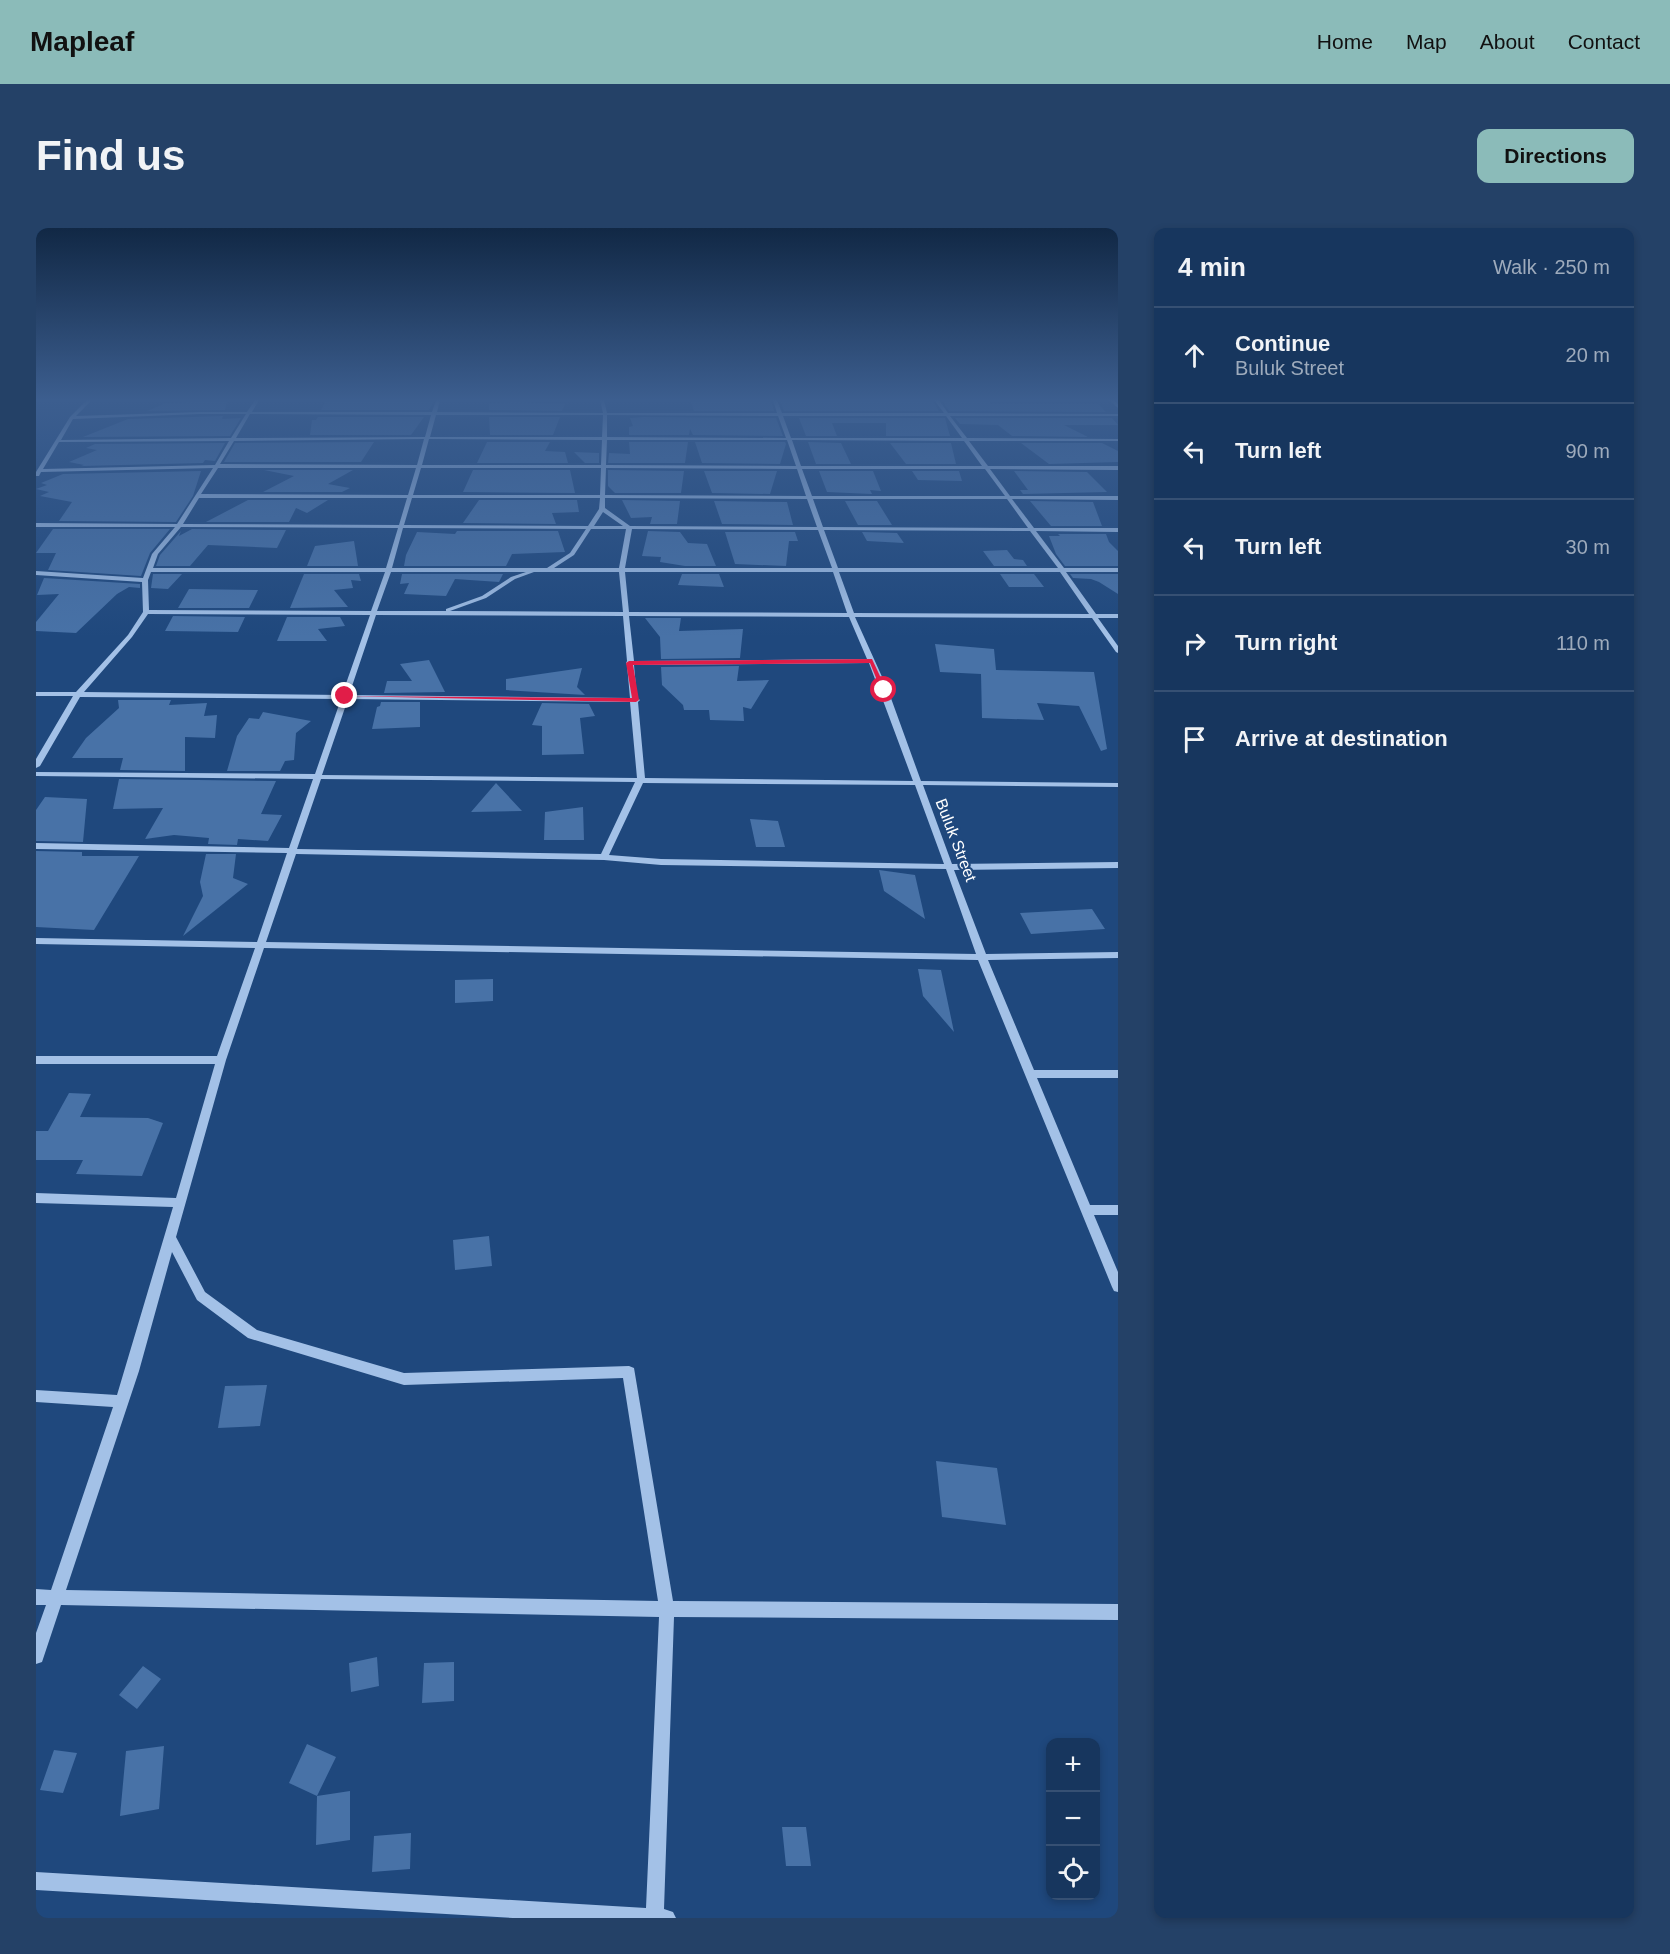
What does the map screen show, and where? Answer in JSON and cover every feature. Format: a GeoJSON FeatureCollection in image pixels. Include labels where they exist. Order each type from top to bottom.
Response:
{"type":"FeatureCollection","features":[{"type":"Feature","properties":{"kind":"street"},"geometry":{"type":"LineString","coordinates":[[36,766],[77,696],[130,636],[146,612],[145,580],[151,570],[155,555],[179,526],[209,479]]}},
{"type":"Feature","properties":{"kind":"street"},"geometry":{"type":"LineString","coordinates":[[36,1656],[121,1401],[171,1238],[221,1060],[374,613],[415,479]]}},
{"type":"Feature","properties":{"kind":"street"},"geometry":{"type":"LineString","coordinates":[[439,613],[483,597],[526,573],[549,568],[572,554],[592,528],[602,509],[604,479]]}},
{"type":"Feature","properties":{"kind":"street","name":"Buluk Street"},"geometry":{"type":"LineString","coordinates":[[805,479],[834,569],[951,867],[982,957],[1118,1287]]}},
{"type":"Feature","properties":{"kind":"street"},"geometry":{"type":"LineString","coordinates":[[994,479],[1062,570],[1118,651]]}},
{"type":"Feature","properties":{"kind":"street"},"geometry":{"type":"LineString","coordinates":[[199,496],[1118,498]]}},
{"type":"Feature","properties":{"kind":"street"},"geometry":{"type":"LineString","coordinates":[[602,509],[629,528]]}},
{"type":"Feature","properties":{"kind":"street"},"geometry":{"type":"LineString","coordinates":[[36,525],[401,529],[1118,531]]}},
{"type":"Feature","properties":{"kind":"street"},"geometry":{"type":"LineString","coordinates":[[604,856],[641,778],[636,700],[629,663],[622,570],[629,528]]}},
{"type":"Feature","properties":{"kind":"street"},"geometry":{"type":"LineString","coordinates":[[151,570],[389,568],[1118,570]]}},
{"type":"Feature","properties":{"kind":"street"},"geometry":{"type":"LineString","coordinates":[[36,573],[145,580]]}},
{"type":"Feature","properties":{"kind":"street"},"geometry":{"type":"LineString","coordinates":[[146,612],[1118,616]]}},
{"type":"Feature","properties":{"kind":"street"},"geometry":{"type":"LineString","coordinates":[[629,663],[872,661]]}},
{"type":"Feature","properties":{"kind":"street"},"geometry":{"type":"LineString","coordinates":[[36,694],[636,700]]}},
{"type":"Feature","properties":{"kind":"street"},"geometry":{"type":"LineString","coordinates":[[36,774],[641,778],[1118,785]]}},
{"type":"Feature","properties":{"kind":"street"},"geometry":{"type":"LineString","coordinates":[[36,846],[292,853],[604,856],[660,862],[951,867],[1118,866]]}},
{"type":"Feature","properties":{"kind":"street"},"geometry":{"type":"LineString","coordinates":[[36,941],[982,957],[1118,955]]}},
{"type":"Feature","properties":{"kind":"street"},"geometry":{"type":"LineString","coordinates":[[36,1060],[221,1060]]}},
{"type":"Feature","properties":{"kind":"street"},"geometry":{"type":"LineString","coordinates":[[1031,1074],[1118,1074]]}},
{"type":"Feature","properties":{"kind":"street"},"geometry":{"type":"LineString","coordinates":[[36,1198],[180,1203]]}},
{"type":"Feature","properties":{"kind":"street"},"geometry":{"type":"LineString","coordinates":[[1088,1210],[1118,1210]]}},
{"type":"Feature","properties":{"kind":"street"},"geometry":{"type":"LineString","coordinates":[[171,1238],[201,1296],[253,1334],[393,1376],[404,1379],[629,1372],[667,1609],[655,1918]]}},
{"type":"Feature","properties":{"kind":"street"},"geometry":{"type":"LineString","coordinates":[[36,1396],[121,1401]]}},
{"type":"Feature","properties":{"kind":"street"},"geometry":{"type":"LineString","coordinates":[[36,1597],[667,1609],[1118,1612]]}},
{"type":"Feature","properties":{"kind":"street"},"geometry":{"type":"LineString","coordinates":[[36,1881],[667,1918]]}},
{"type":"Feature","properties":{"kind":"building"},"geometry":{"type":"Polygon","coordinates":[[[51,479],[198,479],[193,496],[176,522],[59,521],[72,502],[40,496],[49,492],[36,489],[47,485],[41,483],[51,479]]]}},
{"type":"Feature","properties":{"kind":"building"},"geometry":{"type":"Polygon","coordinates":[[[288,479],[337,479],[328,484],[350,488],[342,492],[263,492],[288,479]]]}},
{"type":"Feature","properties":{"kind":"building"},"geometry":{"type":"Polygon","coordinates":[[[469,479],[572,479],[575,493],[463,492],[469,479]]]}},
{"type":"Feature","properties":{"kind":"building"},"geometry":{"type":"Polygon","coordinates":[[[608,479],[683,479],[681,493],[615,493],[608,486],[608,479]]]}},
{"type":"Feature","properties":{"kind":"building"},"geometry":{"type":"Polygon","coordinates":[[[707,479],[775,479],[770,494],[712,493],[707,479]]]}},
{"type":"Feature","properties":{"kind":"building"},"geometry":{"type":"Polygon","coordinates":[[[822,479],[876,479],[881,491],[870,490],[872,494],[827,492],[822,479]]]}},
{"type":"Feature","properties":{"kind":"building"},"geometry":{"type":"Polygon","coordinates":[[[961,479],[962,481],[918,480],[961,479]]]}},
{"type":"Feature","properties":{"kind":"building"},"geometry":{"type":"Polygon","coordinates":[[[1020,479],[1094,479],[1107,492],[1023,494],[1020,490],[1028,490],[1020,479]]]}},
{"type":"Feature","properties":{"kind":"building"},"geometry":{"type":"Polygon","coordinates":[[[248,500],[328,500],[307,513],[296,508],[289,522],[206,522],[248,500]]]}},
{"type":"Feature","properties":{"kind":"building"},"geometry":{"type":"Polygon","coordinates":[[[479,500],[577,500],[579,512],[552,513],[556,524],[463,523],[479,500]]]}},
{"type":"Feature","properties":{"kind":"building"},"geometry":{"type":"Polygon","coordinates":[[[622,500],[680,501],[677,524],[650,524],[652,517],[631,518],[622,500]]]}},
{"type":"Feature","properties":{"kind":"building"},"geometry":{"type":"Polygon","coordinates":[[[714,501],[787,502],[793,525],[722,524],[714,501]]]}},
{"type":"Feature","properties":{"kind":"building"},"geometry":{"type":"Polygon","coordinates":[[[845,501],[877,501],[892,525],[858,525],[845,501]]]}},
{"type":"Feature","properties":{"kind":"building"},"geometry":{"type":"Polygon","coordinates":[[[1030,501],[1093,502],[1102,526],[1051,526],[1030,501]]]}},
{"type":"Feature","properties":{"kind":"building"},"geometry":{"type":"Polygon","coordinates":[[[53,529],[170,529],[150,553],[141,576],[48,570],[56,553],[36,553],[53,529]]]}},
{"type":"Feature","properties":{"kind":"building"},"geometry":{"type":"Polygon","coordinates":[[[192,529],[286,530],[277,548],[208,545],[190,566],[156,566],[160,555],[181,531],[179,536],[192,529]]]}},
{"type":"Feature","properties":{"kind":"building"},"geometry":{"type":"Polygon","coordinates":[[[457,531],[558,531],[565,552],[512,554],[506,566],[404,566],[406,555],[417,532],[455,534],[457,531]]]}},
{"type":"Feature","properties":{"kind":"building"},"geometry":{"type":"Polygon","coordinates":[[[648,531],[680,532],[688,543],[707,544],[716,566],[685,566],[660,562],[661,557],[642,556],[648,531]]]}},
{"type":"Feature","properties":{"kind":"building"},"geometry":{"type":"Polygon","coordinates":[[[725,532],[795,532],[798,541],[789,541],[786,566],[735,564],[725,532]]]}},
{"type":"Feature","properties":{"kind":"building"},"geometry":{"type":"Polygon","coordinates":[[[862,532],[897,533],[904,543],[867,541],[862,532]]]}},
{"type":"Feature","properties":{"kind":"building"},"geometry":{"type":"Polygon","coordinates":[[[1058,534],[1106,534],[1109,542],[1118,551],[1118,566],[1065,566],[1056,554],[1049,536],[1060,536],[1058,534]]]}},
{"type":"Feature","properties":{"kind":"building"},"geometry":{"type":"Polygon","coordinates":[[[354,541],[358,566],[307,566],[315,546],[354,541]]]}},
{"type":"Feature","properties":{"kind":"building"},"geometry":{"type":"Polygon","coordinates":[[[1007,550],[1014,559],[1023,560],[1027,566],[994,566],[983,551],[1007,550]]]}},
{"type":"Feature","properties":{"kind":"building"},"geometry":{"type":"Polygon","coordinates":[[[153,574],[182,574],[168,589],[151,588],[153,574]]]}},
{"type":"Feature","properties":{"kind":"building"},"geometry":{"type":"Polygon","coordinates":[[[304,574],[359,574],[361,581],[351,580],[353,588],[334,590],[348,607],[290,608],[304,574]]]}},
{"type":"Feature","properties":{"kind":"building"},"geometry":{"type":"Polygon","coordinates":[[[402,574],[503,574],[499,582],[455,579],[446,596],[404,594],[409,583],[400,584],[402,574]]]}},
{"type":"Feature","properties":{"kind":"building"},"geometry":{"type":"Polygon","coordinates":[[[682,574],[719,574],[724,587],[678,585],[682,574]]]}},
{"type":"Feature","properties":{"kind":"building"},"geometry":{"type":"Polygon","coordinates":[[[1000,574],[1034,574],[1044,587],[1009,587],[1000,574]]]}},
{"type":"Feature","properties":{"kind":"building"},"geometry":{"type":"Polygon","coordinates":[[[1070,574],[1118,574],[1118,594],[1099,582],[1073,578],[1070,574]]]}},
{"type":"Feature","properties":{"kind":"building"},"geometry":{"type":"Polygon","coordinates":[[[44,578],[140,584],[140,588],[129,587],[117,594],[76,633],[36,631],[36,622],[59,594],[37,595],[44,578]]]}},
{"type":"Feature","properties":{"kind":"building"},"geometry":{"type":"Polygon","coordinates":[[[189,589],[258,590],[249,608],[178,608],[189,589]]]}},
{"type":"Feature","properties":{"kind":"building"},"geometry":{"type":"Polygon","coordinates":[[[173,616],[245,617],[238,632],[165,631],[173,616]]]}},
{"type":"Feature","properties":{"kind":"building"},"geometry":{"type":"Polygon","coordinates":[[[287,617],[340,617],[345,626],[318,629],[327,641],[277,641],[287,617]]]}},
{"type":"Feature","properties":{"kind":"building"},"geometry":{"type":"Polygon","coordinates":[[[645,618],[681,618],[679,631],[743,629],[740,658],[661,659],[660,637],[645,618]]]}},
{"type":"Feature","properties":{"kind":"building"},"geometry":{"type":"Polygon","coordinates":[[[935,644],[994,649],[996,670],[1094,672],[1107,749],[1101,751],[1079,706],[1037,703],[1044,720],[982,718],[981,674],[940,672],[935,644]]]}},
{"type":"Feature","properties":{"kind":"building"},"geometry":{"type":"Polygon","coordinates":[[[429,660],[445,692],[384,693],[387,681],[412,681],[400,664],[429,660]]]}},
{"type":"Feature","properties":{"kind":"building"},"geometry":{"type":"Polygon","coordinates":[[[739,666],[737,681],[769,680],[751,709],[743,707],[744,721],[710,720],[709,710],[684,710],[683,705],[662,685],[661,667],[739,666]]]}},
{"type":"Feature","properties":{"kind":"building"},"geometry":{"type":"Polygon","coordinates":[[[582,668],[577,687],[585,695],[506,690],[506,679],[582,668]]]}},
{"type":"Feature","properties":{"kind":"building"},"geometry":{"type":"Polygon","coordinates":[[[118,700],[171,700],[169,705],[207,703],[204,716],[217,715],[215,738],[185,737],[185,771],[120,770],[123,758],[72,758],[86,738],[119,708],[118,700]]]}},
{"type":"Feature","properties":{"kind":"building"},"geometry":{"type":"Polygon","coordinates":[[[381,702],[420,702],[420,727],[372,729],[377,707],[381,702]]]}},
{"type":"Feature","properties":{"kind":"building"},"geometry":{"type":"Polygon","coordinates":[[[542,703],[589,704],[595,716],[580,718],[584,754],[542,755],[542,726],[532,725],[542,703]]]}},
{"type":"Feature","properties":{"kind":"building"},"geometry":{"type":"Polygon","coordinates":[[[263,712],[311,721],[296,733],[294,760],[285,761],[280,771],[227,771],[237,736],[249,718],[259,719],[263,712]]]}},
{"type":"Feature","properties":{"kind":"building"},"geometry":{"type":"Polygon","coordinates":[[[119,779],[276,781],[261,814],[282,815],[268,841],[238,839],[237,845],[208,844],[209,838],[174,835],[145,839],[163,808],[113,809],[119,779]]]}},
{"type":"Feature","properties":{"kind":"building"},"geometry":{"type":"Polygon","coordinates":[[[496,783],[522,811],[471,812],[496,783]]]}},
{"type":"Feature","properties":{"kind":"building"},"geometry":{"type":"Polygon","coordinates":[[[45,797],[87,799],[83,842],[36,841],[36,810],[45,797]]]}},
{"type":"Feature","properties":{"kind":"building"},"geometry":{"type":"Polygon","coordinates":[[[583,807],[584,840],[544,840],[545,812],[583,807]]]}},
{"type":"Feature","properties":{"kind":"building"},"geometry":{"type":"Polygon","coordinates":[[[750,819],[778,821],[785,847],[756,847],[750,819]]]}},
{"type":"Feature","properties":{"kind":"building"},"geometry":{"type":"Polygon","coordinates":[[[36,851],[82,852],[82,856],[139,856],[94,930],[36,927],[36,851]]]}},
{"type":"Feature","properties":{"kind":"building"},"geometry":{"type":"Polygon","coordinates":[[[206,854],[236,854],[233,878],[248,884],[183,936],[203,896],[200,882],[206,854]]]}},
{"type":"Feature","properties":{"kind":"building"},"geometry":{"type":"Polygon","coordinates":[[[879,870],[915,875],[925,919],[884,891],[879,870]]]}},
{"type":"Feature","properties":{"kind":"building"},"geometry":{"type":"Polygon","coordinates":[[[1092,909],[1105,929],[1031,934],[1020,913],[1092,909]]]}},
{"type":"Feature","properties":{"kind":"building"},"geometry":{"type":"Polygon","coordinates":[[[918,969],[941,970],[954,1032],[923,996],[918,969]]]}},
{"type":"Feature","properties":{"kind":"building"},"geometry":{"type":"Polygon","coordinates":[[[493,979],[493,1001],[455,1003],[455,980],[493,979]]]}},
{"type":"Feature","properties":{"kind":"building"},"geometry":{"type":"Polygon","coordinates":[[[69,1093],[91,1094],[80,1117],[148,1118],[163,1123],[142,1176],[76,1174],[83,1160],[36,1160],[36,1131],[48,1131],[69,1093]]]}},
{"type":"Feature","properties":{"kind":"building"},"geometry":{"type":"Polygon","coordinates":[[[489,1236],[492,1266],[455,1270],[453,1240],[489,1236]]]}},
{"type":"Feature","properties":{"kind":"building"},"geometry":{"type":"Polygon","coordinates":[[[267,1385],[260,1426],[218,1428],[225,1386],[267,1385]]]}},
{"type":"Feature","properties":{"kind":"building"},"geometry":{"type":"Polygon","coordinates":[[[936,1461],[997,1468],[1006,1525],[942,1517],[936,1461]]]}},
{"type":"Feature","properties":{"kind":"building"},"geometry":{"type":"Polygon","coordinates":[[[377,1657],[379,1686],[351,1692],[349,1663],[377,1657]]]}},
{"type":"Feature","properties":{"kind":"building"},"geometry":{"type":"Polygon","coordinates":[[[454,1662],[454,1701],[422,1703],[424,1663],[454,1662]]]}},
{"type":"Feature","properties":{"kind":"building"},"geometry":{"type":"Polygon","coordinates":[[[143,1666],[161,1679],[137,1709],[119,1695],[143,1666]]]}},
{"type":"Feature","properties":{"kind":"building"},"geometry":{"type":"Polygon","coordinates":[[[307,1744],[336,1757],[317,1796],[289,1783],[307,1744]]]}},
{"type":"Feature","properties":{"kind":"building"},"geometry":{"type":"Polygon","coordinates":[[[164,1746],[159,1809],[120,1816],[126,1751],[164,1746]]]}},
{"type":"Feature","properties":{"kind":"building"},"geometry":{"type":"Polygon","coordinates":[[[54,1750],[77,1753],[63,1793],[40,1790],[54,1750]]]}},
{"type":"Feature","properties":{"kind":"building"},"geometry":{"type":"Polygon","coordinates":[[[350,1791],[350,1840],[316,1845],[317,1796],[350,1791]]]}},
{"type":"Feature","properties":{"kind":"building"},"geometry":{"type":"Polygon","coordinates":[[[782,1827],[806,1827],[811,1866],[786,1866],[782,1827]]]}},
{"type":"Feature","properties":{"kind":"building"},"geometry":{"type":"Polygon","coordinates":[[[411,1833],[410,1869],[372,1872],[374,1836],[411,1833]]]}},
{"type":"Feature","properties":{"kind":"route"},"geometry":{"type":"LineString","coordinates":[[345,696],[636,700],[629,663],[872,661],[884,690]]}}]}
